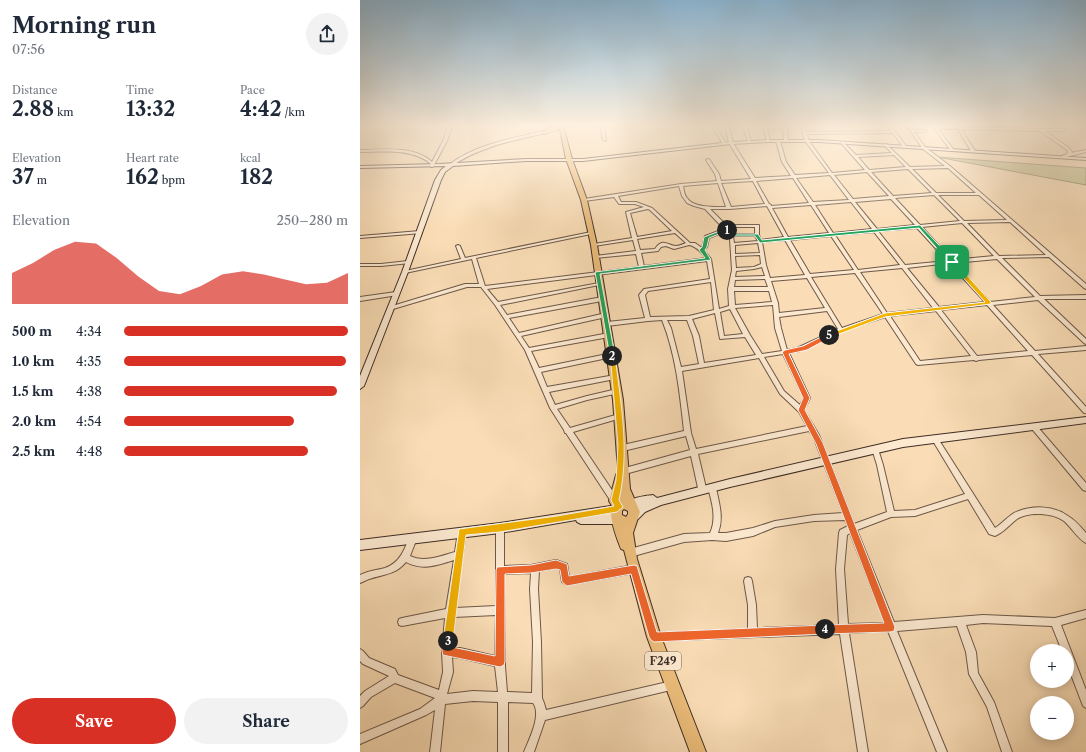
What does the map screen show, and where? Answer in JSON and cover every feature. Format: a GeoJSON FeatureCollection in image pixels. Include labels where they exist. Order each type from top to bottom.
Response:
{"type":"FeatureCollection","features":[{"type":"Feature","properties":{"kind":"main road","name":"F249"},"geometry":{"type":"LineString","coordinates":[[570,161],[584,200],[594,245],[597,273],[606,315],[617,391],[626,495],[620,532],[634,569]]}},
{"type":"Feature","properties":{"kind":"main road","name":"F249"},"geometry":{"type":"LineString","coordinates":[[622,447],[620,480],[630,553],[654,637],[698,752]]}},
{"type":"Feature","properties":{"kind":"street"},"geometry":{"type":"LineString","coordinates":[[429,161],[432,165]]}},
{"type":"Feature","properties":{"kind":"street"},"geometry":{"type":"LineString","coordinates":[[432,165],[434,161]]}},
{"type":"Feature","properties":{"kind":"street"},"geometry":{"type":"LineString","coordinates":[[451,165],[457,161]]}},
{"type":"Feature","properties":{"kind":"street"},"geometry":{"type":"LineString","coordinates":[[360,167],[432,165],[441,168],[451,165],[510,161]]}},
{"type":"Feature","properties":{"kind":"street"},"geometry":{"type":"LineString","coordinates":[[709,161],[717,174],[718,182],[729,208]]}},
{"type":"Feature","properties":{"kind":"street"},"geometry":{"type":"LineString","coordinates":[[743,161],[770,206],[808,276],[841,330]]}},
{"type":"Feature","properties":{"kind":"street"},"geometry":{"type":"LineString","coordinates":[[784,161],[831,235],[918,364],[1086,348]]}},
{"type":"Feature","properties":{"kind":"street"},"geometry":{"type":"LineString","coordinates":[[822,161],[976,359]]}},
{"type":"Feature","properties":{"kind":"street"},"geometry":{"type":"LineString","coordinates":[[861,161],[1086,411]]}},
{"type":"Feature","properties":{"kind":"street"},"geometry":{"type":"LineString","coordinates":[[901,161],[1086,342]]}},
{"type":"Feature","properties":{"kind":"street"},"geometry":{"type":"LineString","coordinates":[[940,161],[1011,221],[1086,288]]}},
{"type":"Feature","properties":{"kind":"street"},"geometry":{"type":"LineString","coordinates":[[360,386],[420,232],[441,168]]}},
{"type":"Feature","properties":{"kind":"street"},"geometry":{"type":"LineString","coordinates":[[584,200],[681,185],[908,168],[949,168]]}},
{"type":"Feature","properties":{"kind":"street"},"geometry":{"type":"LineString","coordinates":[[681,185],[684,197],[688,202],[706,207],[729,208],[811,204],[935,194],[979,194]]}},
{"type":"Feature","properties":{"kind":"street"},"geometry":{"type":"LineString","coordinates":[[615,195],[620,203],[636,203],[652,209],[689,244],[697,246],[702,250],[709,259],[716,311],[723,338],[747,335]]}},
{"type":"Feature","properties":{"kind":"street"},"geometry":{"type":"LineString","coordinates":[[706,207],[726,228],[733,244],[734,270],[731,289],[732,307],[747,335],[778,385],[780,391],[801,410],[810,428],[816,435],[890,627],[942,752]]}},
{"type":"Feature","properties":{"kind":"street"},"geometry":{"type":"LineString","coordinates":[[642,267],[628,212],[647,208]]}},
{"type":"Feature","properties":{"kind":"street"},"geometry":{"type":"LineString","coordinates":[[733,244],[964,222],[1011,221]]}},
{"type":"Feature","properties":{"kind":"street"},"geometry":{"type":"LineString","coordinates":[[702,250],[705,247],[706,237],[726,228],[757,226],[756,235],[760,242],[767,279],[778,315],[778,328],[785,352],[807,398],[801,410]]}},
{"type":"Feature","properties":{"kind":"street"},"geometry":{"type":"LineString","coordinates":[[360,237],[420,232]]}},
{"type":"Feature","properties":{"kind":"street"},"geometry":{"type":"LineString","coordinates":[[594,245],[675,232]]}},
{"type":"Feature","properties":{"kind":"street"},"geometry":{"type":"LineString","coordinates":[[405,272],[591,233]]}},
{"type":"Feature","properties":{"kind":"street"},"geometry":{"type":"LineString","coordinates":[[730,235],[756,235]]}},
{"type":"Feature","properties":{"kind":"street"},"geometry":{"type":"LineString","coordinates":[[595,257],[656,250],[659,246],[666,244],[674,248],[689,244]]}},
{"type":"Feature","properties":{"kind":"street"},"geometry":{"type":"LineString","coordinates":[[458,246],[464,260]]}},
{"type":"Feature","properties":{"kind":"street"},"geometry":{"type":"LineString","coordinates":[[733,255],[762,254]]}},
{"type":"Feature","properties":{"kind":"street"},"geometry":{"type":"LineString","coordinates":[[733,279],[767,279],[808,276],[1000,257],[1050,256]]}},
{"type":"Feature","properties":{"kind":"street"},"geometry":{"type":"LineString","coordinates":[[474,258],[483,286],[528,350],[553,408],[567,431],[624,511]]}},
{"type":"Feature","properties":{"kind":"street"},"geometry":{"type":"LineString","coordinates":[[390,308],[467,285],[475,284],[483,286],[709,259]]}},
{"type":"Feature","properties":{"kind":"street"},"geometry":{"type":"LineString","coordinates":[[360,265],[381,265],[408,262]]}},
{"type":"Feature","properties":{"kind":"street"},"geometry":{"type":"LineString","coordinates":[[734,270],[754,268],[764,265]]}},
{"type":"Feature","properties":{"kind":"street"},"geometry":{"type":"LineString","coordinates":[[648,319],[642,295],[646,290],[713,280]]}},
{"type":"Feature","properties":{"kind":"street"},"geometry":{"type":"LineString","coordinates":[[497,304],[599,284]]}},
{"type":"Feature","properties":{"kind":"street"},"geometry":{"type":"LineString","coordinates":[[731,289],[771,289]]}},
{"type":"Feature","properties":{"kind":"street"},"geometry":{"type":"LineString","coordinates":[[360,299],[396,294]]}},
{"type":"Feature","properties":{"kind":"street"},"geometry":{"type":"LineString","coordinates":[[680,369],[805,348],[812,343],[841,330],[885,315],[1040,298],[1086,297]]}},
{"type":"Feature","properties":{"kind":"street"},"geometry":{"type":"LineString","coordinates":[[505,317],[602,299]]}},
{"type":"Feature","properties":{"kind":"street"},"geometry":{"type":"LineString","coordinates":[[607,324],[648,319],[689,318],[732,307],[775,303]]}},
{"type":"Feature","properties":{"kind":"street"},"geometry":{"type":"LineString","coordinates":[[778,315],[828,309]]}},
{"type":"Feature","properties":{"kind":"street"},"geometry":{"type":"LineString","coordinates":[[517,334],[606,315]]}},
{"type":"Feature","properties":{"kind":"street"},"geometry":{"type":"LineString","coordinates":[[689,318],[696,336],[702,366]]}},
{"type":"Feature","properties":{"kind":"street"},"geometry":{"type":"LineString","coordinates":[[664,319],[680,369],[688,434],[694,452],[702,488]]}},
{"type":"Feature","properties":{"kind":"street"},"geometry":{"type":"LineString","coordinates":[[528,350],[609,335]]}},
{"type":"Feature","properties":{"kind":"street"},"geometry":{"type":"LineString","coordinates":[[537,371],[612,355]]}},
{"type":"Feature","properties":{"kind":"street"},"geometry":{"type":"LineString","coordinates":[[545,390],[615,378]]}},
{"type":"Feature","properties":{"kind":"street"},"geometry":{"type":"LineString","coordinates":[[553,408],[577,400],[617,391]]}},
{"type":"Feature","properties":{"kind":"street"},"geometry":{"type":"LineString","coordinates":[[567,431],[619,416]]}},
{"type":"Feature","properties":{"kind":"street"},"geometry":{"type":"LineString","coordinates":[[360,545],[641,509],[653,503],[730,483],[903,443],[1086,420]]}},
{"type":"Feature","properties":{"kind":"street"},"geometry":{"type":"LineString","coordinates":[[1034,427],[1086,488]]}},
{"type":"Feature","properties":{"kind":"street"},"geometry":{"type":"LineString","coordinates":[[624,471],[694,452],[810,428]]}},
{"type":"Feature","properties":{"kind":"street"},"geometry":{"type":"LineString","coordinates":[[622,447],[688,434]]}},
{"type":"Feature","properties":{"kind":"street"},"geometry":{"type":"LineString","coordinates":[[935,439],[968,496],[992,531],[995,532],[1000,530],[1020,514],[1045,510],[1055,512],[1064,517],[1073,524],[1086,539]]}},
{"type":"Feature","properties":{"kind":"street"},"geometry":{"type":"LineString","coordinates":[[875,449],[880,464],[891,514]]}},
{"type":"Feature","properties":{"kind":"street"},"geometry":{"type":"LineString","coordinates":[[624,511],[638,502],[730,483]]}},
{"type":"Feature","properties":{"kind":"street"},"geometry":{"type":"LineString","coordinates":[[712,488],[718,515],[716,531],[712,536]]}},
{"type":"Feature","properties":{"kind":"street"},"geometry":{"type":"LineString","coordinates":[[863,752],[844,629],[840,577],[843,533],[852,528],[891,514],[915,513],[968,496]]}},
{"type":"Feature","properties":{"kind":"street"},"geometry":{"type":"LineString","coordinates":[[630,553],[684,538],[712,536],[726,537],[753,532],[775,524],[794,520],[847,516]]}},
{"type":"Feature","properties":{"kind":"street"},"geometry":{"type":"LineString","coordinates":[[500,528],[500,662],[503,697],[503,752]]}},
{"type":"Feature","properties":{"kind":"street"},"geometry":{"type":"LineString","coordinates":[[434,752],[441,698],[448,672],[447,652],[450,614],[462,532]]}},
{"type":"Feature","properties":{"kind":"street"},"geometry":{"type":"LineString","coordinates":[[360,580],[368,575],[391,569],[406,558],[413,538]]}},
{"type":"Feature","properties":{"kind":"street"},"geometry":{"type":"LineString","coordinates":[[406,558],[412,562],[425,563],[459,555]]}},
{"type":"Feature","properties":{"kind":"street"},"geometry":{"type":"LineString","coordinates":[[500,570],[535,568],[556,564],[564,567],[565,579],[567,581],[634,569]]}},
{"type":"Feature","properties":{"kind":"street"},"geometry":{"type":"LineString","coordinates":[[529,752],[541,716],[541,706],[537,699],[537,642],[534,589],[535,568]]}},
{"type":"Feature","properties":{"kind":"street"},"geometry":{"type":"LineString","coordinates":[[748,581],[752,605],[753,632]]}},
{"type":"Feature","properties":{"kind":"street"},"geometry":{"type":"LineString","coordinates":[[402,622],[450,614],[500,610]]}},
{"type":"Feature","properties":{"kind":"street"},"geometry":{"type":"LineString","coordinates":[[654,637],[890,627],[983,619],[1055,622],[1086,614]]}},
{"type":"Feature","properties":{"kind":"street"},"geometry":{"type":"LineString","coordinates":[[960,621],[970,652],[974,674],[991,704],[1007,752]]}},
{"type":"Feature","properties":{"kind":"street"},"geometry":{"type":"LineString","coordinates":[[1055,622],[1064,644]]}},
{"type":"Feature","properties":{"kind":"street"},"geometry":{"type":"LineString","coordinates":[[447,652],[460,653],[500,662]]}},
{"type":"Feature","properties":{"kind":"street"},"geometry":{"type":"LineString","coordinates":[[360,654],[366,661],[392,672],[394,678],[441,698],[473,696],[537,699]]}},
{"type":"Feature","properties":{"kind":"street"},"geometry":{"type":"LineString","coordinates":[[1074,670],[1086,703]]}},
{"type":"Feature","properties":{"kind":"street"},"geometry":{"type":"LineString","coordinates":[[360,703],[368,694],[394,678]]}},
{"type":"Feature","properties":{"kind":"street"},"geometry":{"type":"LineString","coordinates":[[541,716],[672,686]]}},
{"type":"Feature","properties":{"kind":"street"},"geometry":{"type":"LineString","coordinates":[[360,739],[423,712],[441,698]]}},
{"type":"Feature","properties":{"kind":"shaded area"},"geometry":{"type":"Polygon","coordinates":[[[959,161],[992,161],[1086,168],[1086,185],[959,161]]]}},
{"type":"Feature","properties":{"kind":"route"},"geometry":{"type":"LineString","coordinates":[[920,226],[952,262],[989,303],[885,315],[841,330],[812,343],[805,348],[785,352],[807,398],[801,410],[820,443],[825,460],[890,627],[654,637],[634,570],[567,581],[565,579],[564,567],[556,564],[531,569],[500,570],[500,662],[460,653],[447,652],[450,614],[462,532],[557,520],[617,509],[619,507],[615,500],[620,480],[620,458],[622,445],[618,400],[607,324],[597,273],[709,259],[702,250],[705,247],[706,237],[726,229],[730,235],[756,235],[760,241],[920,226]]}}]}
